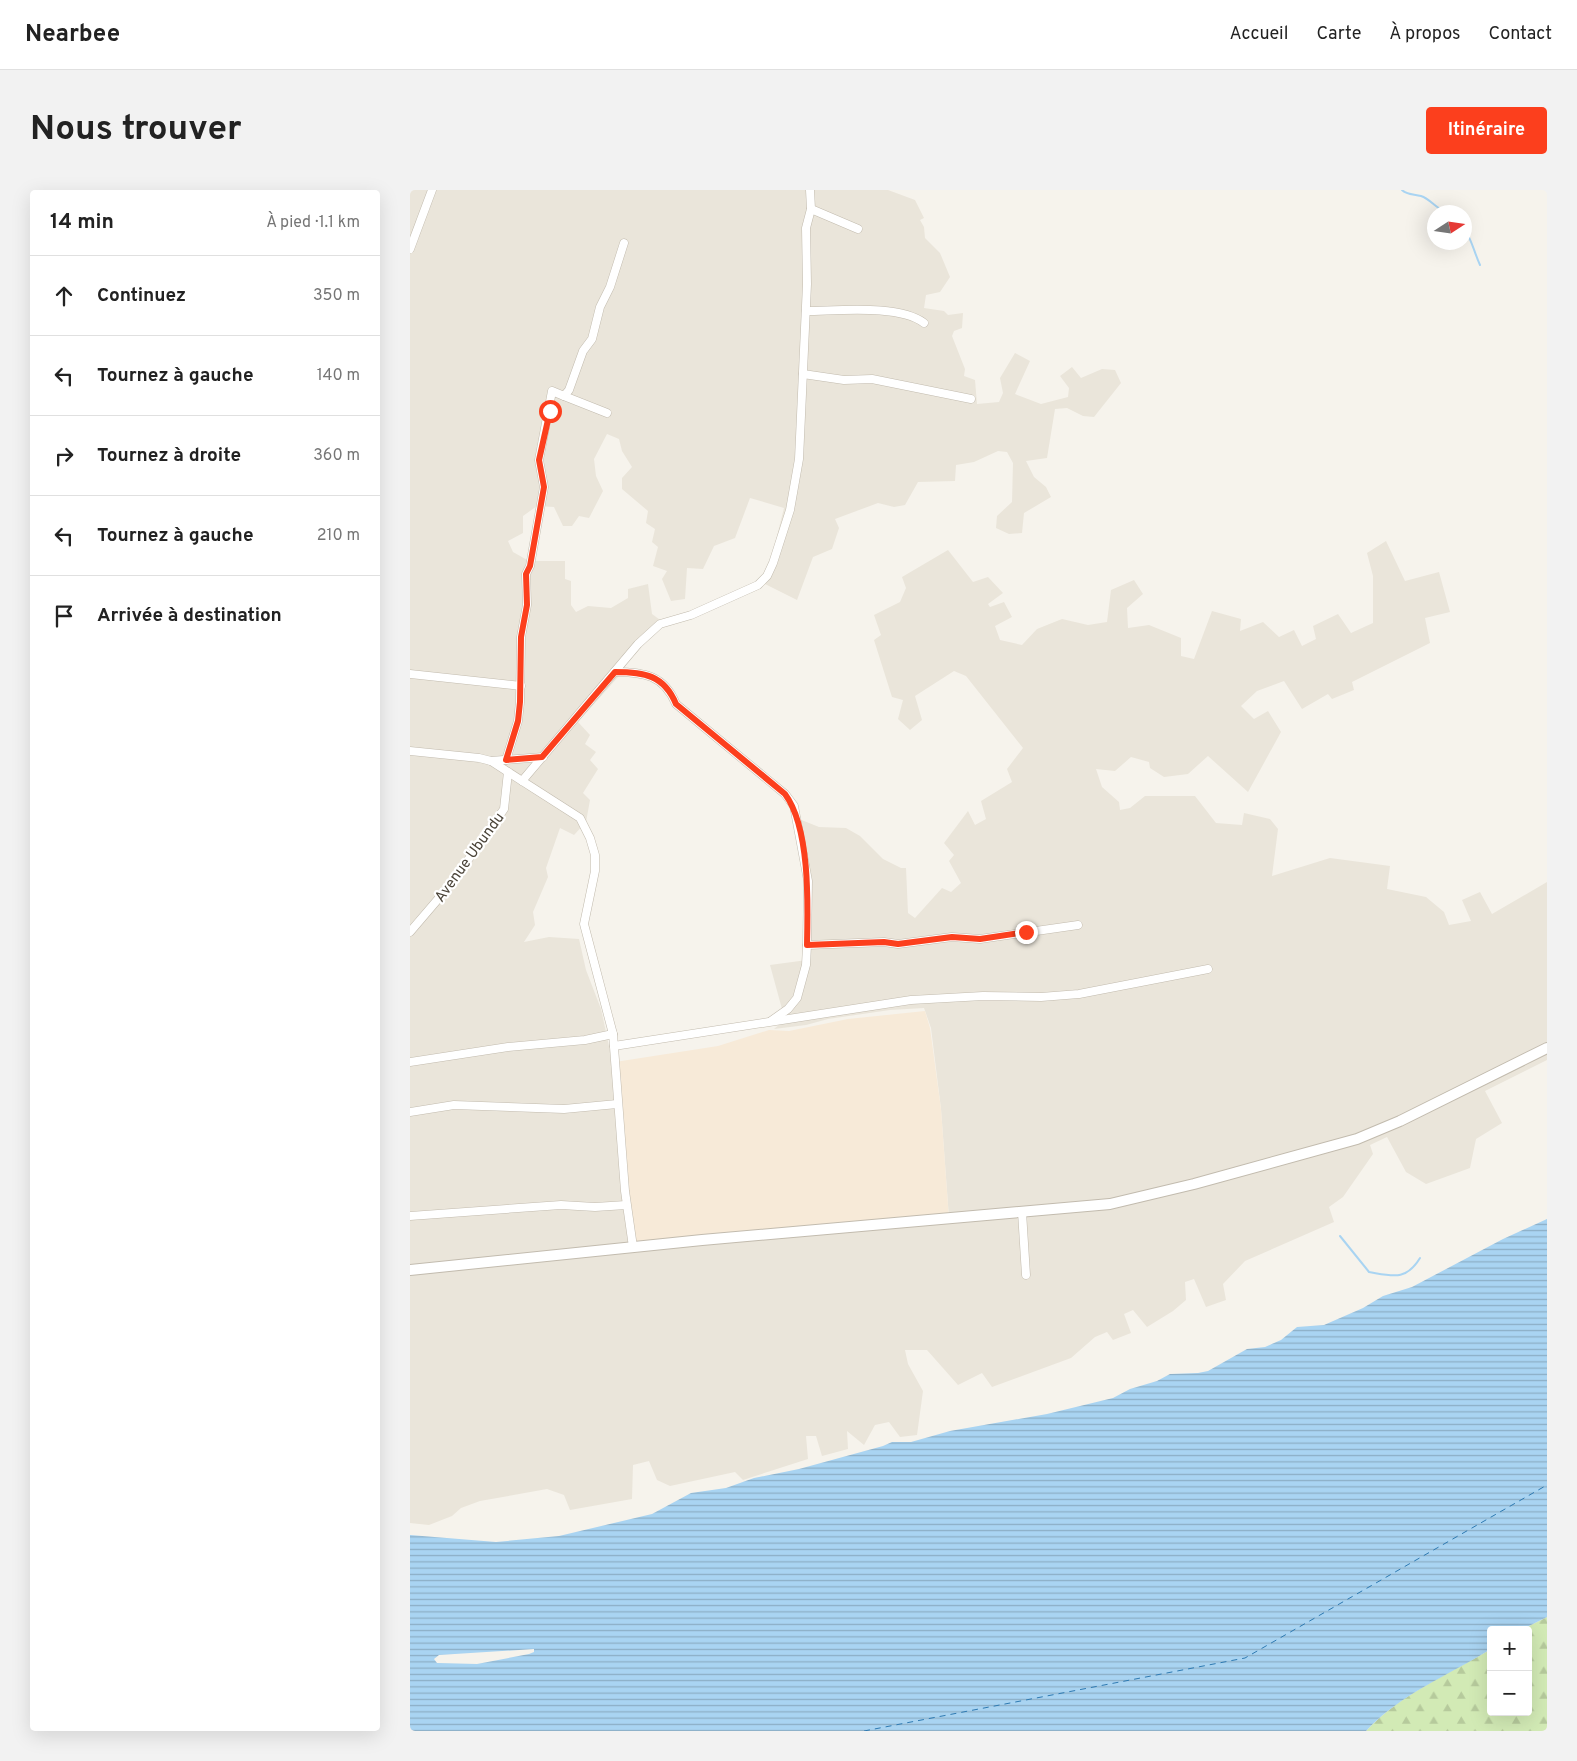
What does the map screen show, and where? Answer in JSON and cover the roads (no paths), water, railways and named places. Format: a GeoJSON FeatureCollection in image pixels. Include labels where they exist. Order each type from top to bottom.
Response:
{"type":"FeatureCollection","features":[{"type":"Feature","properties":{"kind":"street"},"geometry":{"type":"LineString","coordinates":[[410,249],[432,190]]}},
{"type":"Feature","properties":{"kind":"street"},"geometry":{"type":"LineString","coordinates":[[522,781],[638,644],[660,624],[677,620],[747,592],[768,576],[790,510],[796,475],[806,310],[806,228],[811,209],[810,190]]}},
{"type":"Feature","properties":{"kind":"street"},"geometry":{"type":"LineString","coordinates":[[811,209],[858,229]]}},
{"type":"Feature","properties":{"kind":"street"},"geometry":{"type":"LineString","coordinates":[[564,396],[569,390],[583,351],[592,339],[600,307],[610,287],[624,242]]}},
{"type":"Feature","properties":{"kind":"street"},"geometry":{"type":"LineString","coordinates":[[806,310],[892,312],[906,314],[924,322]]}},
{"type":"Feature","properties":{"kind":"street"},"geometry":{"type":"LineString","coordinates":[[803,374],[844,380],[872,378],[972,399]]}},
{"type":"Feature","properties":{"kind":"street"},"geometry":{"type":"LineString","coordinates":[[506,760],[518,721],[521,686],[521,637],[527,605],[526,574],[530,566],[544,487],[539,460],[552,391],[607,413]]}},
{"type":"Feature","properties":{"kind":"street"},"geometry":{"type":"LineString","coordinates":[[615,672],[636,672],[657,679],[670,690],[676,704],[785,794],[794,806],[808,881],[806,965],[797,998],[788,1009],[768,1023]]}},
{"type":"Feature","properties":{"kind":"street"},"geometry":{"type":"LineString","coordinates":[[410,674],[521,686]]}},
{"type":"Feature","properties":{"kind":"street"},"geometry":{"type":"LineString","coordinates":[[410,752],[479,758],[491,761],[542,757]]}},
{"type":"Feature","properties":{"kind":"street"},"geometry":{"type":"LineString","coordinates":[[491,761],[580,818],[590,838],[595,854],[595,870],[584,924],[614,1046],[626,1205],[633,1247]]}},
{"type":"Feature","properties":{"kind":"street","name":"Avenue Ubundu"},"geometry":{"type":"LineString","coordinates":[[410,932],[451,884],[504,809],[508,772]]}},
{"type":"Feature","properties":{"kind":"street"},"geometry":{"type":"LineString","coordinates":[[807,945],[884,942],[898,944],[952,937],[980,939],[1078,925]]}},
{"type":"Feature","properties":{"kind":"street"},"geometry":{"type":"LineString","coordinates":[[614,1046],[944,997],[1004,995],[1054,997],[1079,994],[1208,969]]}},
{"type":"Feature","properties":{"kind":"street"},"geometry":{"type":"LineString","coordinates":[[410,1062],[504,1048],[585,1040],[612,1034]]}},
{"type":"Feature","properties":{"kind":"street"},"geometry":{"type":"LineString","coordinates":[[410,1270],[633,1247],[1110,1204],[1194,1184],[1357,1139],[1400,1121],[1547,1048]]}},
{"type":"Feature","properties":{"kind":"street"},"geometry":{"type":"LineString","coordinates":[[410,1112],[454,1105],[564,1108],[617,1104]]}},
{"type":"Feature","properties":{"kind":"street"},"geometry":{"type":"LineString","coordinates":[[410,1216],[485,1209],[561,1205],[595,1207],[626,1205]]}},
{"type":"Feature","properties":{"kind":"street"},"geometry":{"type":"LineString","coordinates":[[1022,1212],[1026,1275]]}},
{"type":"Feature","properties":{"kind":"water"},"geometry":{"type":"Polygon","coordinates":[[[1547,1219],[1547,1617],[1529,1626],[1487,1626],[1487,1651],[1409,1696],[1379,1718],[1366,1731],[410,1731],[410,1535],[496,1542],[559,1536],[652,1514],[691,1493],[726,1488],[754,1478],[799,1469],[892,1442],[911,1442],[950,1431],[1047,1414],[1113,1398],[1130,1389],[1157,1381],[1170,1374],[1208,1371],[1247,1349],[1265,1347],[1281,1340],[1297,1327],[1324,1325],[1363,1308],[1383,1296],[1412,1287],[1503,1239],[1547,1219]],[[534,1649],[439,1655],[434,1659],[437,1663],[477,1664],[534,1652],[534,1649]]]}},
{"type":"Feature","properties":{"kind":"waterway"},"geometry":{"type":"LineString","coordinates":[[1402,190],[1408,194],[1424,197],[1435,205]]}},
{"type":"Feature","properties":{"kind":"waterway"},"geometry":{"type":"LineString","coordinates":[[1472,245],[1480,265]]}},
{"type":"Feature","properties":{"kind":"waterway"},"geometry":{"type":"LineString","coordinates":[[1340,1236],[1369,1272],[1392,1275],[1404,1274],[1420,1258]]}}]}
